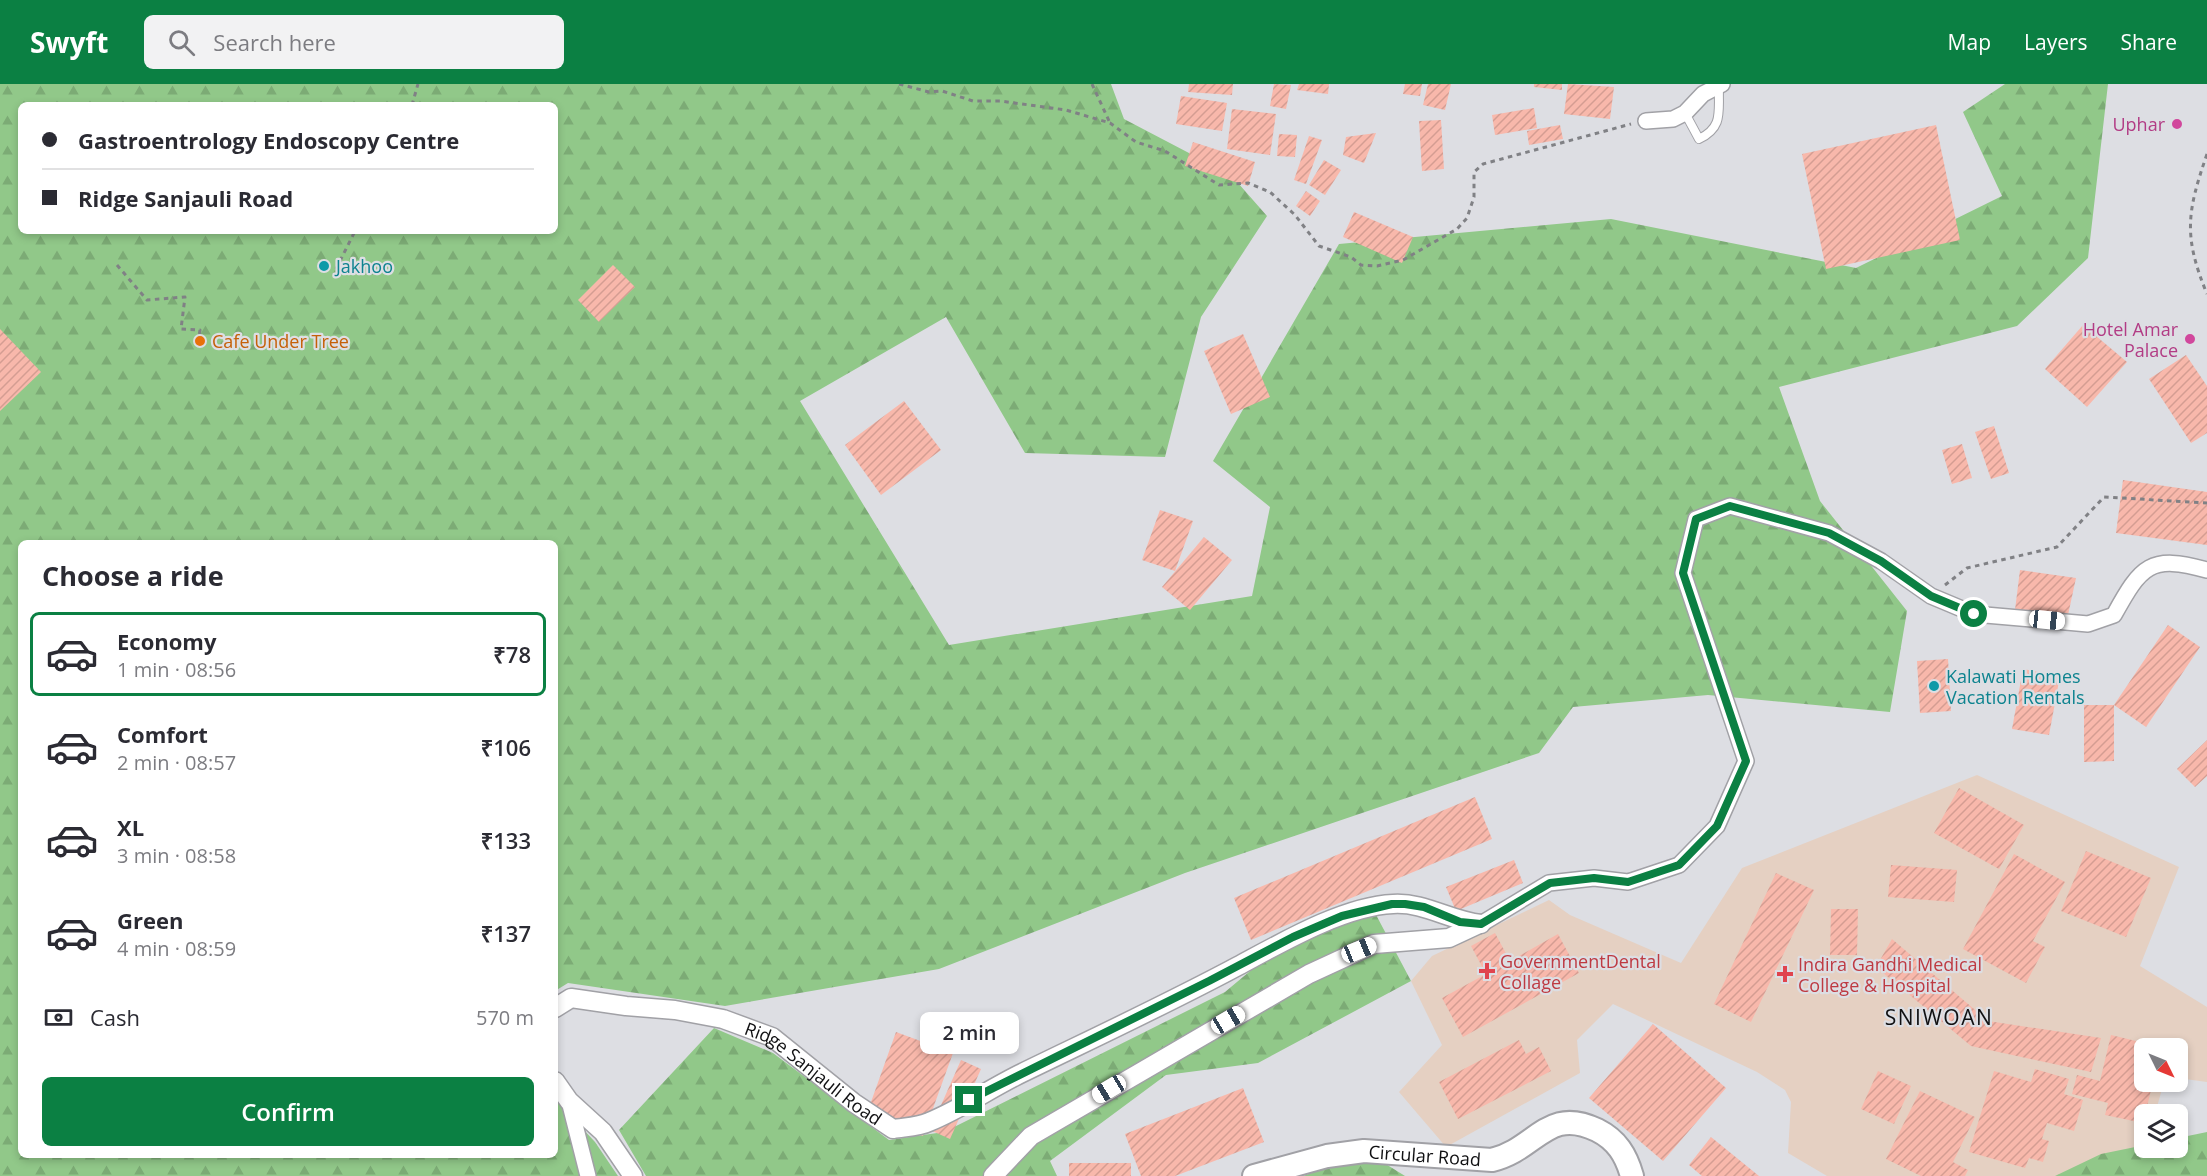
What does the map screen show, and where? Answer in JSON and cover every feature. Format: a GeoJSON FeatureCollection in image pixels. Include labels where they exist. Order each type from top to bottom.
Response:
{"type":"FeatureCollection","features":[{"type":"Feature","properties":{"kind":"main road","name":"Circular Road"},"geometry":{"type":"LineString","coordinates":[[1254,1176],[1328,1156],[1364,1151],[1492,1160],[1511,1153],[1555,1124],[1569,1120],[1579,1121],[1618,1144],[1627,1159],[1632,1176]]}},
{"type":"Feature","properties":{"kind":"street"},"geometry":{"type":"LineString","coordinates":[[1646,121],[1673,119],[1685,113],[1703,94],[1720,85]]}},
{"type":"Feature","properties":{"kind":"street"},"geometry":{"type":"LineString","coordinates":[[993,1176],[1031,1136],[1308,974],[1374,944],[1449,938],[1481,924],[1550,883],[1594,878],[1628,882],[1679,865],[1717,826],[1746,761],[1683,573],[1696,519],[1730,506],[1829,533],[1881,561],[1931,596],[1974,614],[2088,624],[2114,615],[2131,585],[2148,566],[2179,562],[2207,570]]}},
{"type":"Feature","properties":{"kind":"street","name":"Ridge Sanjauli Road"},"geometry":{"type":"LineString","coordinates":[[558,1006],[571,998],[675,1010],[723,1019],[772,1037],[854,1103],[893,1129],[928,1123],[989,1089],[1293,937],[1342,916],[1392,904],[1405,904],[1424,907],[1460,922],[1481,924]]}},
{"type":"Feature","properties":{"kind":"street"},"geometry":{"type":"LineString","coordinates":[[558,1086],[569,1101],[603,1132],[633,1176]]}},
{"type":"Feature","properties":{"kind":"street"},"geometry":{"type":"LineString","coordinates":[[569,1101],[588,1176]]}},
{"type":"Feature","properties":{"kind":"lane"},"geometry":{"type":"LineString","coordinates":[[1685,113],[1699,139],[1712,133],[1718,122],[1720,85]]}},
{"type":"Feature","properties":{"kind":"path"},"geometry":{"type":"LineString","coordinates":[[413,102],[418,84]]}},
{"type":"Feature","properties":{"kind":"path"},"geometry":{"type":"LineString","coordinates":[[899,84],[929,92],[942,92],[963,100],[1066,110],[1110,123],[1136,142],[1165,151],[1219,185],[1248,183],[1270,192],[1295,215],[1319,246],[1351,256],[1361,265],[1377,266],[1402,260],[1457,229],[1467,218],[1474,197],[1474,172],[1483,164],[1646,121]]}},
{"type":"Feature","properties":{"kind":"path"},"geometry":{"type":"LineString","coordinates":[[1092,84],[1110,123]]}},
{"type":"Feature","properties":{"kind":"path"},"geometry":{"type":"LineString","coordinates":[[2207,154],[2190,213],[2190,246],[2207,294]]}},
{"type":"Feature","properties":{"kind":"path"},"geometry":{"type":"LineString","coordinates":[[336,269],[354,234]]}},
{"type":"Feature","properties":{"kind":"path"},"geometry":{"type":"LineString","coordinates":[[117,265],[147,300],[185,297],[181,329],[200,330],[199,336]]}},
{"type":"Feature","properties":{"kind":"path"},"geometry":{"type":"LineString","coordinates":[[1931,596],[1967,568],[2057,547],[2104,497],[2207,503]]}},
{"type":"Feature","properties":{"kind":"shaded area","name":"Indira Gandhi Medical College & Hospital"},"geometry":{"type":"Polygon","coordinates":[[[1977,775],[2179,867],[2140,966],[2207,1007],[2207,1082],[2188,1079],[2188,1038],[2134,1038],[2134,1092],[2161,1092],[2158,1104],[2134,1104],[2134,1158],[2142,1158],[2138,1176],[1827,1176],[1788,1153],[1791,1102],[1785,1090],[1757,1072],[1613,1004],[1577,1040],[1580,1073],[1446,1147],[1399,1092],[1442,1045],[1411,981],[1432,956],[1549,900],[1570,915],[1681,963],[1742,868],[1977,775]]]}},
{"type":"Feature","properties":{"kind":"green space"},"geometry":{"type":"Polygon","coordinates":[[[0,84],[1111,84],[1124,119],[1231,175],[1267,216],[1201,317],[1165,457],[1025,453],[946,317],[800,401],[949,645],[1252,596],[1270,507],[1213,461],[1339,244],[1611,219],[1856,268],[2002,196],[1963,112],[2005,84],[2108,84],[2088,258],[2017,326],[1779,387],[1820,501],[1907,611],[1890,712],[1708,695],[1573,707],[1539,753],[1185,873],[939,969],[725,1006],[568,983],[558,989],[558,540],[18,540],[18,1158],[558,1158],[558,1102],[595,1142],[618,1176],[0,1176],[0,84]]]}},
{"type":"Feature","properties":{"kind":"green space"},"geometry":{"type":"Polygon","coordinates":[[[1374,911],[1411,981],[1258,1063],[1166,1075],[1050,1161],[1057,1176],[646,1176],[619,1130],[714,1028],[773,1053],[889,1140],[944,1132],[1225,992],[1298,931],[1374,911]]]}},
{"type":"Feature","properties":{"kind":"green space"},"geometry":{"type":"Polygon","coordinates":[[[2207,1132],[2207,1176],[2055,1176],[2101,1154],[2134,1147],[2134,1158],[2188,1158],[2188,1136],[2207,1132]]]}},
{"type":"Feature","properties":{"kind":"green space"},"geometry":{"type":"Polygon","coordinates":[[[1368,1153],[1405,1176],[1303,1176],[1368,1153]]]}},
{"type":"Feature","properties":{"kind":"building"},"geometry":{"type":"Polygon","coordinates":[[[1189,84],[1233,84],[1232,95],[1188,92],[1189,84]]]}},
{"type":"Feature","properties":{"kind":"building"},"geometry":{"type":"Polygon","coordinates":[[[1274,84],[1291,85],[1286,109],[1270,106],[1274,84]]]}},
{"type":"Feature","properties":{"kind":"building"},"geometry":{"type":"Polygon","coordinates":[[[1299,84],[1329,84],[1328,94],[1297,90],[1299,84]]]}},
{"type":"Feature","properties":{"kind":"building"},"geometry":{"type":"Polygon","coordinates":[[[1405,84],[1422,84],[1420,96],[1403,94],[1405,84]]]}},
{"type":"Feature","properties":{"kind":"building"},"geometry":{"type":"Polygon","coordinates":[[[1428,84],[1451,84],[1445,110],[1423,105],[1428,84]]]}},
{"type":"Feature","properties":{"kind":"building"},"geometry":{"type":"Polygon","coordinates":[[[1534,84],[1562,84],[1562,90],[1534,87],[1534,84]]]}},
{"type":"Feature","properties":{"kind":"building"},"geometry":{"type":"Polygon","coordinates":[[[1568,84],[1614,87],[1610,119],[1564,114],[1568,84]]]}},
{"type":"Feature","properties":{"kind":"building"},"geometry":{"type":"Polygon","coordinates":[[[1181,96],[1227,103],[1222,131],[1176,124],[1181,96]]]}},
{"type":"Feature","properties":{"kind":"building"},"geometry":{"type":"Polygon","coordinates":[[[1534,108],[1537,128],[1495,135],[1492,115],[1534,108]]]}},
{"type":"Feature","properties":{"kind":"building"},"geometry":{"type":"Polygon","coordinates":[[[1232,109],[1276,114],[1270,155],[1227,149],[1232,109]]]}},
{"type":"Feature","properties":{"kind":"building"},"geometry":{"type":"Polygon","coordinates":[[[1441,120],[1444,169],[1422,171],[1419,121],[1441,120]]]}},
{"type":"Feature","properties":{"kind":"building"},"geometry":{"type":"Polygon","coordinates":[[[1560,125],[1563,139],[1529,145],[1527,131],[1560,125]]]}},
{"type":"Feature","properties":{"kind":"building"},"geometry":{"type":"Polygon","coordinates":[[[1936,125],[1960,240],[1826,269],[1802,154],[1936,125]]]}},
{"type":"Feature","properties":{"kind":"building"},"geometry":{"type":"Polygon","coordinates":[[[1376,133],[1364,163],[1343,155],[1346,137],[1376,133]]]}},
{"type":"Feature","properties":{"kind":"building"},"geometry":{"type":"Polygon","coordinates":[[[1279,134],[1297,135],[1295,157],[1277,156],[1279,134]]]}},
{"type":"Feature","properties":{"kind":"building"},"geometry":{"type":"Polygon","coordinates":[[[1309,136],[1322,140],[1306,184],[1294,180],[1309,136]]]}},
{"type":"Feature","properties":{"kind":"building"},"geometry":{"type":"Polygon","coordinates":[[[1193,142],[1255,162],[1248,186],[1185,166],[1193,142]]]}},
{"type":"Feature","properties":{"kind":"building"},"geometry":{"type":"Polygon","coordinates":[[[1324,160],[1341,170],[1325,195],[1309,185],[1324,160]]]}},
{"type":"Feature","properties":{"kind":"building"},"geometry":{"type":"Polygon","coordinates":[[[1306,191],[1320,201],[1310,216],[1296,206],[1306,191]]]}},
{"type":"Feature","properties":{"kind":"building"},"geometry":{"type":"Polygon","coordinates":[[[1354,212],[1413,237],[1402,263],[1343,237],[1354,212]]]}},
{"type":"Feature","properties":{"kind":"building"},"geometry":{"type":"Polygon","coordinates":[[[613,265],[635,287],[599,322],[578,300],[613,265]]]}},
{"type":"Feature","properties":{"kind":"building"},"geometry":{"type":"Polygon","coordinates":[[[2083,325],[2127,362],[2087,407],[2045,369],[2083,325]]]}},
{"type":"Feature","properties":{"kind":"building"},"geometry":{"type":"Polygon","coordinates":[[[0,329],[41,372],[0,411],[0,329]]]}},
{"type":"Feature","properties":{"kind":"building"},"geometry":{"type":"Polygon","coordinates":[[[1243,334],[1270,397],[1231,414],[1204,351],[1243,334]]]}},
{"type":"Feature","properties":{"kind":"building"},"geometry":{"type":"Polygon","coordinates":[[[2186,355],[2207,386],[2207,433],[2191,443],[2149,379],[2186,355]]]}},
{"type":"Feature","properties":{"kind":"building"},"geometry":{"type":"Polygon","coordinates":[[[904,401],[941,450],[881,495],[845,445],[904,401]]]}},
{"type":"Feature","properties":{"kind":"building"},"geometry":{"type":"Polygon","coordinates":[[[1994,426],[2009,473],[1991,479],[1975,432],[1994,426]]]}},
{"type":"Feature","properties":{"kind":"building"},"geometry":{"type":"Polygon","coordinates":[[[1962,444],[1972,478],[1952,484],[1942,450],[1962,444]]]}},
{"type":"Feature","properties":{"kind":"building"},"geometry":{"type":"Polygon","coordinates":[[[2123,480],[2207,492],[2207,545],[2116,533],[2123,480]]]}},
{"type":"Feature","properties":{"kind":"building"},"geometry":{"type":"Polygon","coordinates":[[[1160,510],[1193,521],[1175,571],[1142,560],[1160,510]]]}},
{"type":"Feature","properties":{"kind":"building"},"geometry":{"type":"Polygon","coordinates":[[[1204,537],[1232,560],[1190,610],[1162,587],[1204,537]]]}},
{"type":"Feature","properties":{"kind":"building"},"geometry":{"type":"Polygon","coordinates":[[[2020,570],[2076,578],[2068,615],[2015,610],[2020,570]]]}},
{"type":"Feature","properties":{"kind":"building"},"geometry":{"type":"Polygon","coordinates":[[[2168,625],[2200,647],[2146,727],[2114,705],[2168,625]]]}},
{"type":"Feature","properties":{"kind":"building","name":"Kalawati Homes Vacation Rentals"},"geometry":{"type":"Polygon","coordinates":[[[1948,659],[1951,711],[1920,713],[1917,661],[1948,659]]]}},
{"type":"Feature","properties":{"kind":"building"},"geometry":{"type":"Polygon","coordinates":[[[2023,669],[2060,676],[2049,735],[2012,729],[2023,669]]]}},
{"type":"Feature","properties":{"kind":"building"},"geometry":{"type":"Polygon","coordinates":[[[2084,705],[2114,705],[2114,761],[2084,762],[2084,705]]]}},
{"type":"Feature","properties":{"kind":"building"},"geometry":{"type":"Polygon","coordinates":[[[2207,740],[2207,776],[2195,787],[2177,769],[2207,740]]]}},
{"type":"Feature","properties":{"kind":"building"},"geometry":{"type":"Polygon","coordinates":[[[1959,788],[2024,825],[1999,869],[1934,833],[1959,788]]]}},
{"type":"Feature","properties":{"kind":"building"},"geometry":{"type":"Polygon","coordinates":[[[1475,797],[1492,839],[1251,940],[1234,898],[1475,797]]]}},
{"type":"Feature","properties":{"kind":"building"},"geometry":{"type":"Polygon","coordinates":[[[2086,851],[2151,878],[2126,937],[2061,911],[2086,851]]]}},
{"type":"Feature","properties":{"kind":"building"},"geometry":{"type":"Polygon","coordinates":[[[2014,854],[2065,882],[2033,941],[2045,947],[2026,983],[1963,949],[2014,854]]]}},
{"type":"Feature","properties":{"kind":"building"},"geometry":{"type":"Polygon","coordinates":[[[1514,860],[1523,883],[1456,911],[1446,887],[1514,860]]]}},
{"type":"Feature","properties":{"kind":"building"},"geometry":{"type":"Polygon","coordinates":[[[1891,865],[1957,870],[1954,902],[1888,897],[1891,865]]]}},
{"type":"Feature","properties":{"kind":"building"},"geometry":{"type":"Polygon","coordinates":[[[1776,873],[1814,890],[1751,1022],[1714,1004],[1776,873]]]}},
{"type":"Feature","properties":{"kind":"building"},"geometry":{"type":"Polygon","coordinates":[[[1831,909],[1858,909],[1857,955],[1830,955],[1831,909]]]}},
{"type":"Feature","properties":{"kind":"building"},"geometry":{"type":"Polygon","coordinates":[[[1495,933],[1510,961],[1558,934],[1579,973],[1463,1037],[1442,998],[1486,974],[1471,946],[1495,933]]]}},
{"type":"Feature","properties":{"kind":"building"},"geometry":{"type":"Polygon","coordinates":[[[1892,939],[1988,1021],[2101,1038],[2091,1072],[1971,1046],[1876,967],[1892,939]]]}},
{"type":"Feature","properties":{"kind":"building"},"geometry":{"type":"Polygon","coordinates":[[[1653,1024],[1726,1088],[1663,1161],[1589,1098],[1653,1024]]]}},
{"type":"Feature","properties":{"kind":"building"},"geometry":{"type":"Polygon","coordinates":[[[896,1032],[953,1053],[923,1136],[866,1116],[896,1032]]]}},
{"type":"Feature","properties":{"kind":"building"},"geometry":{"type":"Polygon","coordinates":[[[2111,1035],[2134,1041],[2134,1092],[2151,1092],[2148,1104],[2134,1104],[2134,1121],[2105,1115],[2108,1103],[2072,1094],[2077,1075],[2100,1081],[2111,1035]]]}},
{"type":"Feature","properties":{"kind":"building"},"geometry":{"type":"Polygon","coordinates":[[[1519,1040],[1526,1054],[1539,1047],[1551,1071],[1458,1119],[1439,1082],[1519,1040]]]}},
{"type":"Feature","properties":{"kind":"building"},"geometry":{"type":"Polygon","coordinates":[[[961,1060],[981,1069],[950,1139],[930,1130],[961,1060]]]}},
{"type":"Feature","properties":{"kind":"building"},"geometry":{"type":"Polygon","coordinates":[[[2035,1069],[2069,1079],[2064,1094],[2083,1100],[2074,1131],[2047,1123],[2042,1139],[2049,1141],[2043,1162],[2029,1158],[2025,1168],[1969,1152],[1994,1071],[2031,1082],[2035,1069]]]}},
{"type":"Feature","properties":{"kind":"building"},"geometry":{"type":"Polygon","coordinates":[[[1878,1071],[1911,1086],[1894,1124],[1861,1109],[1878,1071]]]}},
{"type":"Feature","properties":{"kind":"building"},"geometry":{"type":"Polygon","coordinates":[[[1243,1088],[1264,1142],[1175,1176],[1141,1176],[1125,1134],[1243,1088]]]}},
{"type":"Feature","properties":{"kind":"building"},"geometry":{"type":"Polygon","coordinates":[[[1920,1091],[1975,1117],[1953,1162],[1968,1170],[1965,1176],[1921,1176],[1886,1159],[1920,1091]]]}},
{"type":"Feature","properties":{"kind":"building"},"geometry":{"type":"Polygon","coordinates":[[[1711,1137],[1759,1176],[1702,1176],[1689,1165],[1711,1137]]]}},
{"type":"Feature","properties":{"kind":"building"},"geometry":{"type":"Polygon","coordinates":[[[1069,1163],[1131,1163],[1131,1176],[1069,1176],[1069,1163]]]}},
{"type":"Feature","properties":{"kind":"place","name":"Uphar"},"geometry":{"type":"Point","coordinates":[2177,124]}},
{"type":"Feature","properties":{"kind":"place","name":"Jakhoo"},"geometry":{"type":"Point","coordinates":[324,266]}},
{"type":"Feature","properties":{"kind":"place","name":"Hotel Amar Palace"},"geometry":{"type":"Point","coordinates":[2190,339]}},
{"type":"Feature","properties":{"kind":"place","name":"Cafe Under Tree"},"geometry":{"type":"Point","coordinates":[200,341]}},
{"type":"Feature","properties":{"kind":"place","name":"Kalawati Homes Vacation Rentals"},"geometry":{"type":"Point","coordinates":[1934,686]}},
{"type":"Feature","properties":{"kind":"place","name":"GovernmentDental Collage"},"geometry":{"type":"Point","coordinates":[1487,971]}},
{"type":"Feature","properties":{"kind":"place","name":"Indira Gandhi Medical College & Hospital"},"geometry":{"type":"Point","coordinates":[1785,974]}},
{"type":"Feature","properties":{"kind":"district","name":"SNIWOAN"},"geometry":{"type":"Point","coordinates":[1939,1017]}},
{"type":"Feature","properties":{"kind":"route"},"geometry":{"type":"LineString","coordinates":[[969,1100],[1293,937],[1342,916],[1392,904],[1405,904],[1424,907],[1460,922],[1481,924],[1550,883],[1594,878],[1628,882],[1679,865],[1717,826],[1746,761],[1683,573],[1696,519],[1730,506],[1829,533],[1881,561],[1931,596],[1974,614]]}}]}
